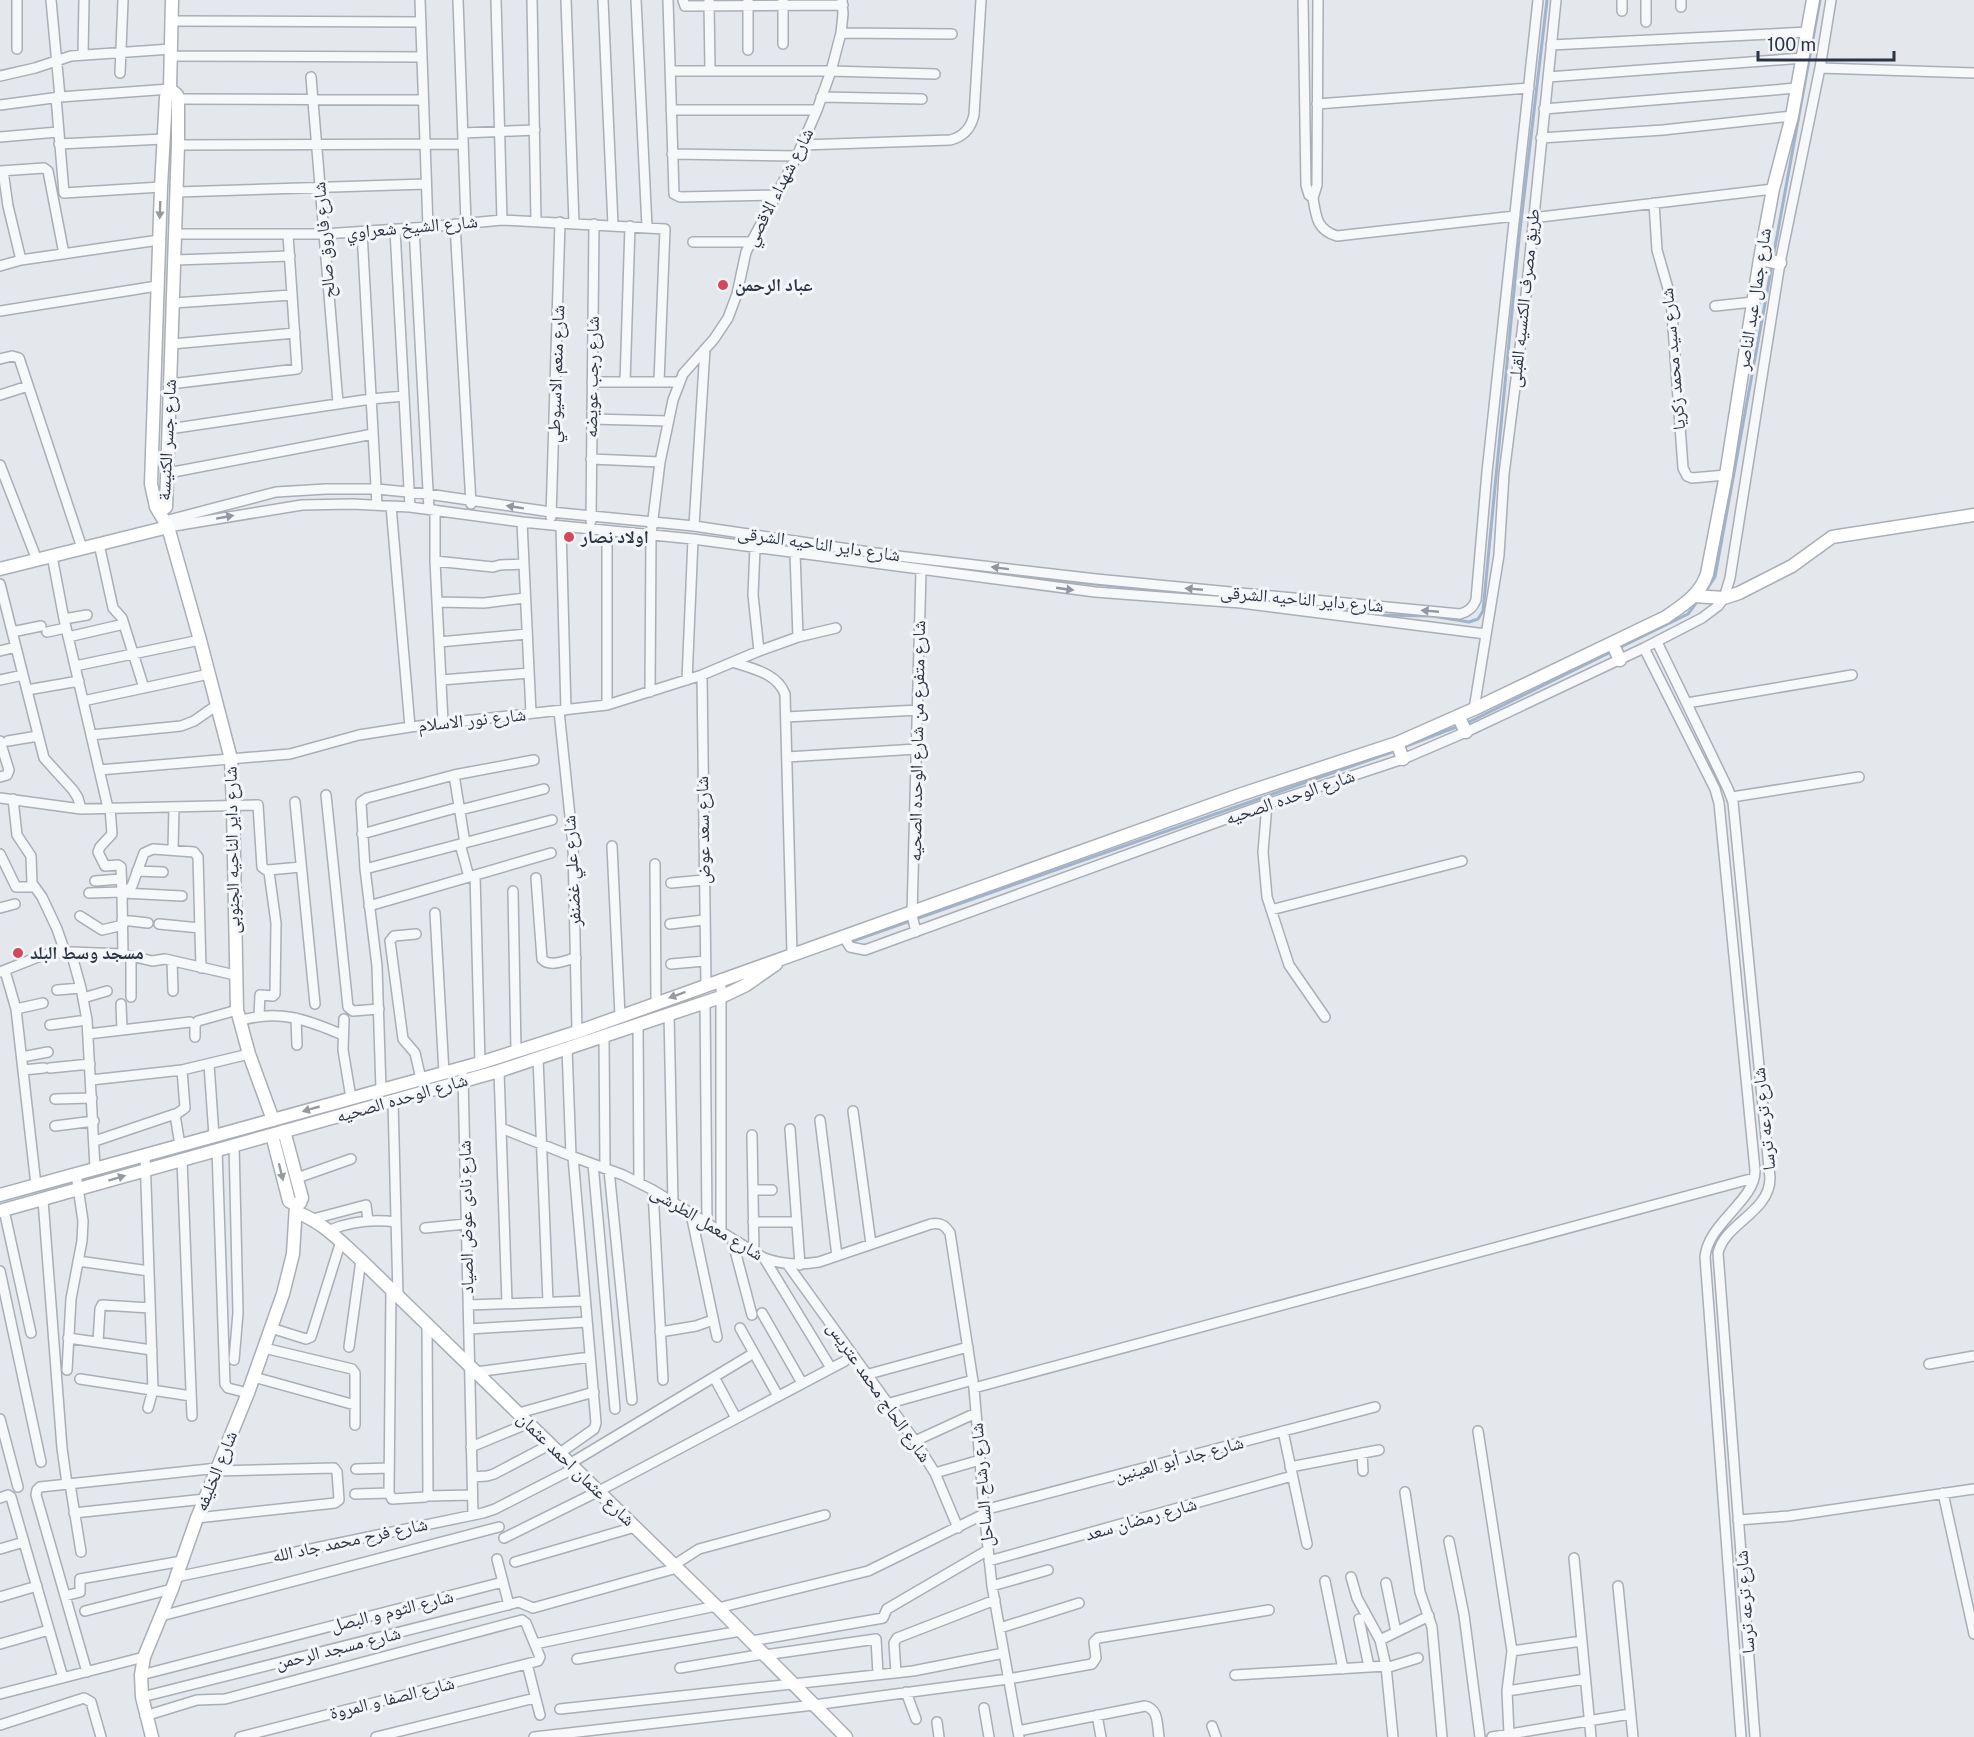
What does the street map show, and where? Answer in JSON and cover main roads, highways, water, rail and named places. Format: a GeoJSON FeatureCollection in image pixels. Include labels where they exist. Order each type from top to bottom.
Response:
{"type":"FeatureCollection","features":[{"type":"Feature","properties":{"kind":"waterway"},"geometry":{"type":"LineString","coordinates":[[941,566],[1032,578],[1382,615],[1432,616],[1469,622],[1478,619],[1483,611],[1519,239],[1547,0]]}},
{"type":"Feature","properties":{"kind":"waterway"},"geometry":{"type":"LineString","coordinates":[[1773,258],[1820,0]]}},
{"type":"Feature","properties":{"kind":"waterway"},"geometry":{"type":"LineString","coordinates":[[1705,592],[1715,577],[1772,265]]}},
{"type":"Feature","properties":{"kind":"waterway"},"geometry":{"type":"LineString","coordinates":[[1619,648],[1688,614],[1699,599]]}},
{"type":"Feature","properties":{"kind":"waterway"},"geometry":{"type":"LineString","coordinates":[[1465,724],[1613,651]]}},
{"type":"Feature","properties":{"kind":"waterway"},"geometry":{"type":"LineString","coordinates":[[1401,748],[1459,726]]}},
{"type":"Feature","properties":{"kind":"waterway"},"geometry":{"type":"LineString","coordinates":[[853,941],[1395,751]]}},
{"type":"Feature","properties":{"kind":"place","name":"عباد الرحمن"},"geometry":{"type":"Point","coordinates":[723,285]}},
{"type":"Feature","properties":{"kind":"place","name":"اولاد نصار"},"geometry":{"type":"Point","coordinates":[569,537]}},
{"type":"Feature","properties":{"kind":"place","name":"مسجد وسط البلد"},"geometry":{"type":"Point","coordinates":[18,953]}}]}
